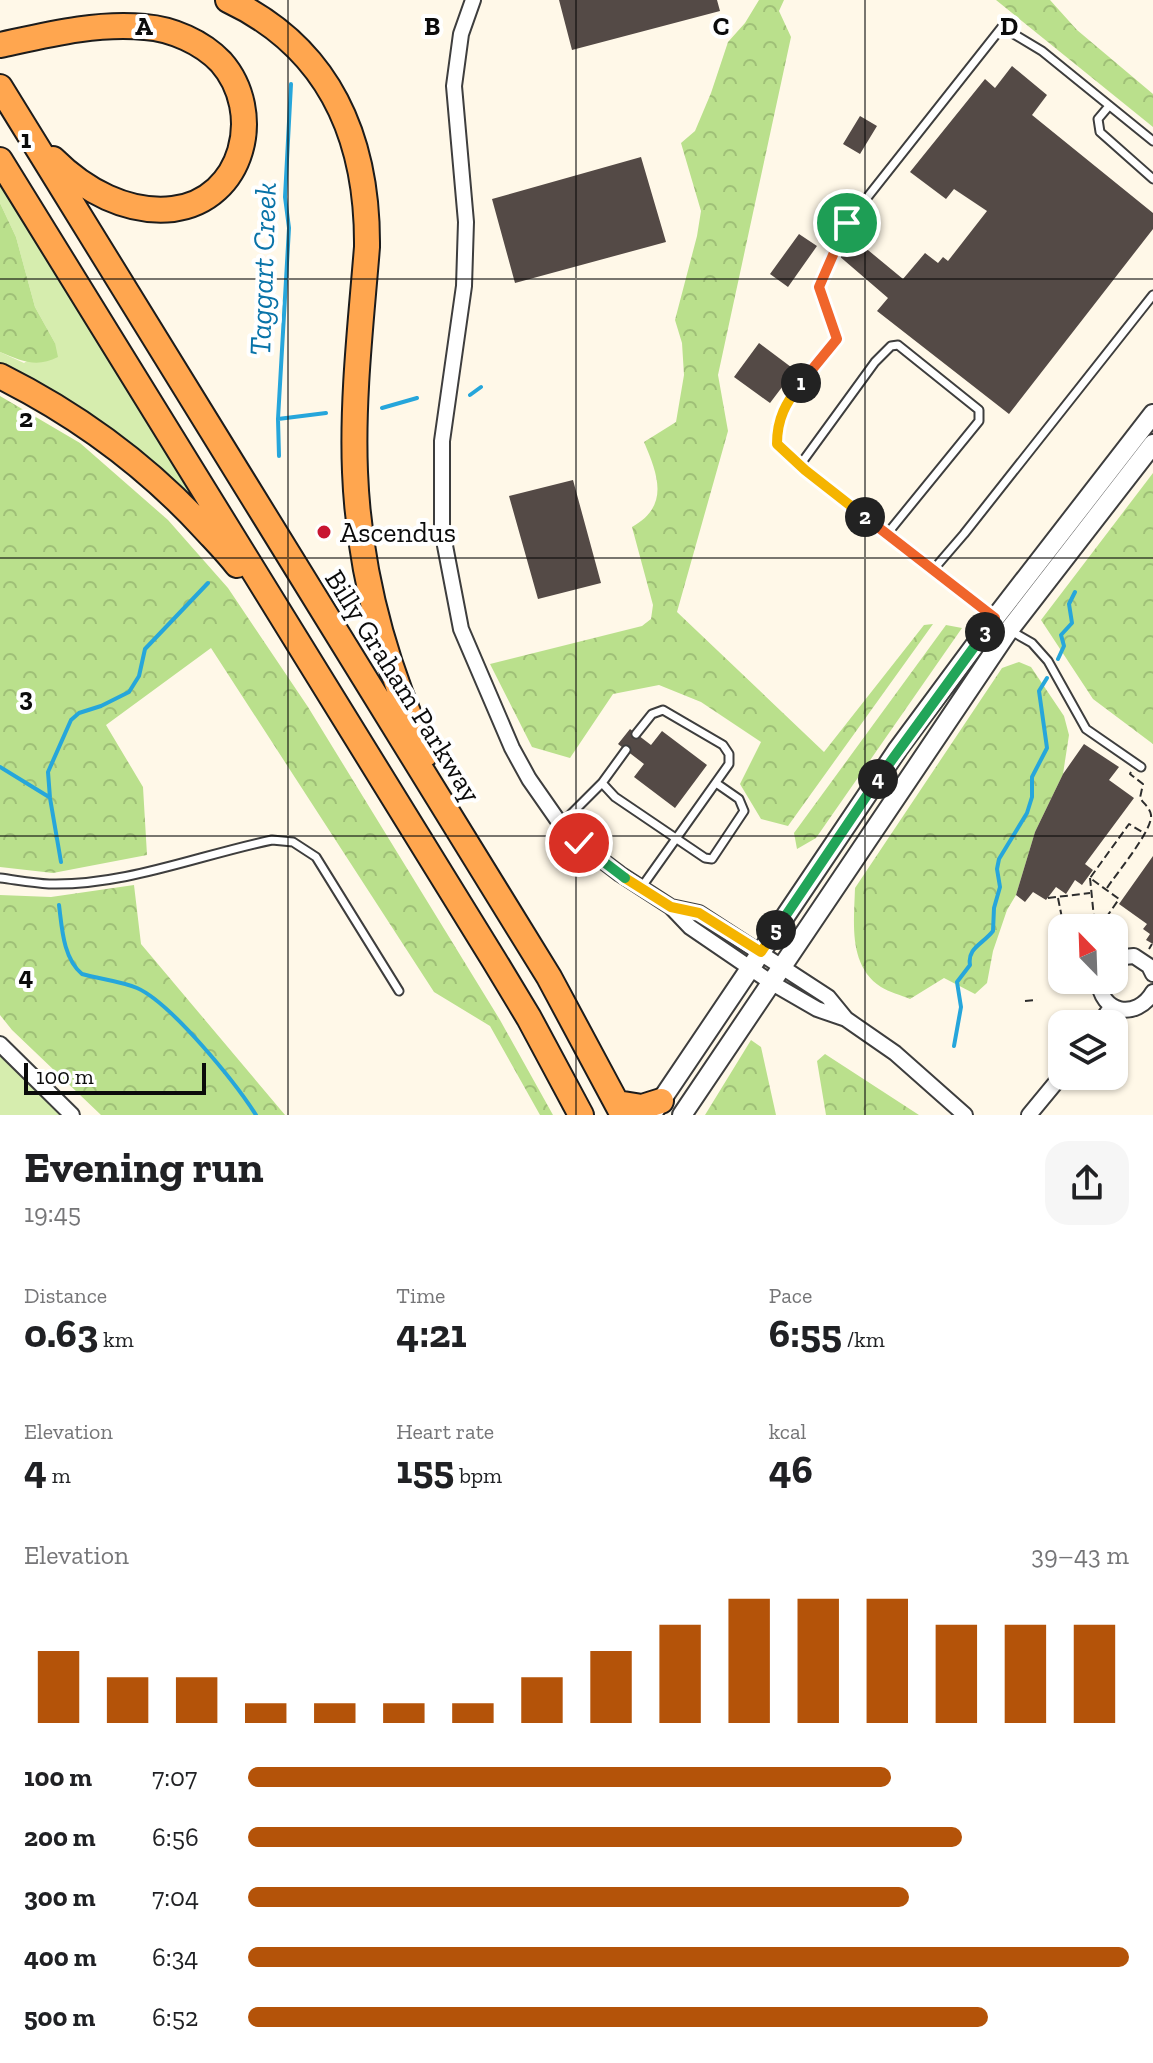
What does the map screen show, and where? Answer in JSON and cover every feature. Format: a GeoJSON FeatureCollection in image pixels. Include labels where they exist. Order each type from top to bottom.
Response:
{"type":"FeatureCollection","features":[{"type":"Feature","properties":{"kind":"highway"},"geometry":{"type":"LineString","coordinates":[[228,0],[267,23],[300,51],[335,96],[354,140],[362,169],[367,219],[355,422],[355,472],[364,563],[386,655],[406,711],[477,861]]}},
{"type":"Feature","properties":{"kind":"highway"},"geometry":{"type":"LineString","coordinates":[[9,43],[83,29],[136,26],[166,30],[201,46],[216,57],[234,81],[244,108],[243,143],[228,175],[203,198],[174,209],[144,209],[115,202],[73,179],[31,138]]}},
{"type":"Feature","properties":{"kind":"highway","name":"Billy Graham Parkway"},"geometry":{"type":"LineString","coordinates":[[0,87],[549,977],[620,1109]]}},
{"type":"Feature","properties":{"kind":"highway"},"geometry":{"type":"LineString","coordinates":[[0,160],[529,1018],[581,1115]]}},
{"type":"Feature","properties":{"kind":"highway"},"geometry":{"type":"LineString","coordinates":[[0,376],[94,430],[168,491],[234,560],[324,686]]}},
{"type":"Feature","properties":{"kind":"highway"},"geometry":{"type":"LineString","coordinates":[[620,1109],[657,1108]]}},
{"type":"Feature","properties":{"kind":"street"},"geometry":{"type":"LineString","coordinates":[[473,0],[461,34],[454,86],[466,222],[464,286],[442,441],[442,530],[461,629],[512,748],[529,779],[561,824],[579,843],[671,907],[690,927],[772,983],[817,1009],[846,1019],[895,1053],[965,1115]]}},
{"type":"Feature","properties":{"kind":"street"},"geometry":{"type":"LineString","coordinates":[[682,1115],[772,983],[1002,624],[1153,414]]}},
{"type":"Feature","properties":{"kind":"street"},"geometry":{"type":"LineString","coordinates":[[657,1108],[898,749],[1153,444]]}},
{"type":"Feature","properties":{"kind":"street"},"geometry":{"type":"LineString","coordinates":[[671,907],[699,913],[783,966],[828,997],[846,1019]]}},
{"type":"Feature","properties":{"kind":"street"},"geometry":{"type":"LineString","coordinates":[[1128,957],[1134,956],[1149,966],[1153,974]]}},
{"type":"Feature","properties":{"kind":"street"},"geometry":{"type":"LineString","coordinates":[[1101,994],[1112,1006],[1124,1011],[1134,1010],[1152,998]]}},
{"type":"Feature","properties":{"kind":"street"},"geometry":{"type":"LineString","coordinates":[[1109,1010],[1112,1006]]}},
{"type":"Feature","properties":{"kind":"street"},"geometry":{"type":"LineString","coordinates":[[0,1044],[72,1115]]}},
{"type":"Feature","properties":{"kind":"street"},"geometry":{"type":"LineString","coordinates":[[1029,1115],[1050,1090]]}},
{"type":"Feature","properties":{"kind":"lane"},"geometry":{"type":"LineString","coordinates":[[1141,767],[1086,729],[1048,661],[1032,643],[1002,624],[800,465],[777,444],[777,425],[787,401],[837,339],[819,287],[847,223],[1002,27],[1042,51],[1153,141]]}},
{"type":"Feature","properties":{"kind":"lane"},"geometry":{"type":"LineString","coordinates":[[1109,106],[1098,119],[1100,132],[1153,179]]}},
{"type":"Feature","properties":{"kind":"lane"},"geometry":{"type":"LineString","coordinates":[[933,570],[1153,295]]}},
{"type":"Feature","properties":{"kind":"lane"},"geometry":{"type":"LineString","coordinates":[[800,465],[875,362],[891,346],[898,345],[963,395],[979,410],[979,421],[887,534]]}},
{"type":"Feature","properties":{"kind":"lane"},"geometry":{"type":"LineString","coordinates":[[636,734],[652,714],[663,710],[723,745],[729,754],[729,764],[641,888]]}},
{"type":"Feature","properties":{"kind":"lane"},"geometry":{"type":"LineString","coordinates":[[561,824],[602,783],[626,750]]}},
{"type":"Feature","properties":{"kind":"lane"},"geometry":{"type":"LineString","coordinates":[[602,783],[615,797],[705,858],[712,859],[744,811],[739,799],[716,783]]}},
{"type":"Feature","properties":{"kind":"lane"},"geometry":{"type":"LineString","coordinates":[[0,878],[50,884],[107,878],[272,840],[293,842],[316,857],[399,991]]}},
{"type":"Feature","properties":{"kind":"path"},"geometry":{"type":"LineString","coordinates":[[1106,890],[1151,818],[1140,798],[1144,786],[1130,774]]}},
{"type":"Feature","properties":{"kind":"path"},"geometry":{"type":"LineString","coordinates":[[1094,914],[1090,878],[1129,824],[1144,833]]}},
{"type":"Feature","properties":{"kind":"path"},"geometry":{"type":"LineString","coordinates":[[1090,878],[1119,899],[1108,914]]}},
{"type":"Feature","properties":{"kind":"path"},"geometry":{"type":"LineString","coordinates":[[1048,898],[1090,893]]}},
{"type":"Feature","properties":{"kind":"path"},"geometry":{"type":"LineString","coordinates":[[1058,898],[1061,914]]}},
{"type":"Feature","properties":{"kind":"path"},"geometry":{"type":"LineString","coordinates":[[1149,949],[1152,944]]}},
{"type":"Feature","properties":{"kind":"path"},"geometry":{"type":"LineString","coordinates":[[1025,1001],[1037,1000]]}},
{"type":"Feature","properties":{"kind":"green space"},"geometry":{"type":"Polygon","coordinates":[[[759,0],[784,0],[779,11],[791,37],[718,375],[728,431],[677,612],[824,752],[924,625],[933,624],[788,826],[761,819],[740,784],[761,742],[701,702],[659,685],[613,694],[570,758],[532,747],[490,664],[642,626],[651,619],[653,605],[632,527],[652,510],[658,489],[644,442],[676,422],[684,375],[682,343],[675,320],[701,211],[681,143],[695,131],[728,42],[759,0]]]}},
{"type":"Feature","properties":{"kind":"green space"},"geometry":{"type":"Polygon","coordinates":[[[996,0],[1050,0],[1077,30],[1153,94],[1153,127],[996,0]]]}},
{"type":"Feature","properties":{"kind":"green space"},"geometry":{"type":"Polygon","coordinates":[[[0,184],[196,500],[189,504],[0,368],[0,352],[24,363],[55,343],[35,307],[16,237],[0,203],[0,184]]]}},
{"type":"Feature","properties":{"kind":"green space"},"geometry":{"type":"Polygon","coordinates":[[[0,203],[16,237],[35,307],[55,343],[58,357],[50,360],[29,362],[0,352],[0,203]]]}},
{"type":"Feature","properties":{"kind":"green space"},"geometry":{"type":"Polygon","coordinates":[[[0,396],[80,443],[168,520],[228,588],[308,707],[500,1020],[553,1115],[540,1115],[490,1026],[434,992],[211,648],[106,725],[143,787],[147,855],[53,873],[0,867],[0,396]]]}},
{"type":"Feature","properties":{"kind":"green space"},"geometry":{"type":"Polygon","coordinates":[[[1153,473],[1153,744],[1093,699],[1041,620],[1153,473]]]}},
{"type":"Feature","properties":{"kind":"green space"},"geometry":{"type":"Polygon","coordinates":[[[946,625],[962,628],[816,838],[797,849],[794,833],[946,625]]]}},
{"type":"Feature","properties":{"kind":"green space"},"geometry":{"type":"Polygon","coordinates":[[[1019,662],[1031,667],[1064,716],[1069,735],[1063,774],[1035,832],[1016,895],[1007,910],[993,951],[987,983],[975,994],[944,978],[910,999],[881,987],[863,967],[855,942],[855,888],[1002,668],[1019,662]]]}},
{"type":"Feature","properties":{"kind":"green space"},"geometry":{"type":"Polygon","coordinates":[[[134,885],[141,944],[285,1115],[101,1115],[0,1015],[0,895],[51,897],[134,885]]]}},
{"type":"Feature","properties":{"kind":"green space"},"geometry":{"type":"Polygon","coordinates":[[[751,1040],[761,1047],[776,1115],[705,1115],[751,1040]]]}},
{"type":"Feature","properties":{"kind":"green space"},"geometry":{"type":"Polygon","coordinates":[[[0,1054],[63,1115],[0,1115],[0,1054]]]}},
{"type":"Feature","properties":{"kind":"green space"},"geometry":{"type":"Polygon","coordinates":[[[825,1054],[919,1115],[826,1115],[817,1061],[825,1054]]]}},
{"type":"Feature","properties":{"kind":"building"},"geometry":{"type":"Polygon","coordinates":[[[559,0],[717,0],[720,11],[572,50],[559,0]]]}},
{"type":"Feature","properties":{"kind":"building"},"geometry":{"type":"Polygon","coordinates":[[[1012,66],[1047,95],[1032,115],[1153,213],[1153,229],[1009,414],[877,311],[888,298],[838,255],[851,236],[903,279],[925,253],[938,263],[943,257],[948,261],[987,211],[954,189],[946,199],[910,172],[985,79],[995,88],[1012,66]]]}},
{"type":"Feature","properties":{"kind":"building"},"geometry":{"type":"Polygon","coordinates":[[[860,116],[877,126],[860,154],[843,144],[860,116]]]}},
{"type":"Feature","properties":{"kind":"building"},"geometry":{"type":"Polygon","coordinates":[[[641,157],[666,242],[515,283],[492,199],[641,157]]]}},
{"type":"Feature","properties":{"kind":"building"},"geometry":{"type":"Polygon","coordinates":[[[799,234],[817,246],[788,287],[770,274],[799,234]]]}},
{"type":"Feature","properties":{"kind":"building"},"geometry":{"type":"Polygon","coordinates":[[[759,343],[795,370],[770,403],[734,377],[759,343]]]}},
{"type":"Feature","properties":{"kind":"building"},"geometry":{"type":"Polygon","coordinates":[[[573,480],[601,583],[538,599],[509,496],[573,480]]]}},
{"type":"Feature","properties":{"kind":"building"},"geometry":{"type":"Polygon","coordinates":[[[630,729],[651,745],[662,731],[707,765],[675,808],[634,777],[644,764],[618,744],[630,729]]]}},
{"type":"Feature","properties":{"kind":"building"},"geometry":{"type":"Polygon","coordinates":[[[1084,744],[1119,767],[1109,780],[1134,798],[1085,864],[1093,870],[1082,885],[1075,880],[1066,894],[1056,887],[1046,900],[1033,892],[1025,902],[1016,895],[1035,832],[1063,774],[1084,744]]]}},
{"type":"Feature","properties":{"kind":"building"},"geometry":{"type":"Polygon","coordinates":[[[1153,856],[1153,944],[1146,940],[1150,934],[1143,929],[1147,924],[1119,904],[1153,856]]]}},
{"type":"Feature","properties":{"kind":"waterway","name":"Taggart Creek"},"geometry":{"type":"LineString","coordinates":[[279,456],[278,419],[289,228],[285,197],[291,84]]}},
{"type":"Feature","properties":{"kind":"waterway"},"geometry":{"type":"LineString","coordinates":[[470,395],[481,387]]}},
{"type":"Feature","properties":{"kind":"waterway"},"geometry":{"type":"LineString","coordinates":[[382,408],[417,398]]}},
{"type":"Feature","properties":{"kind":"waterway"},"geometry":{"type":"LineString","coordinates":[[278,419],[326,413]]}},
{"type":"Feature","properties":{"kind":"waterway","name":"Taggart Creek"},"geometry":{"type":"LineString","coordinates":[[61,862],[48,772],[71,720],[79,713],[129,692],[139,676],[145,649],[208,583]]}},
{"type":"Feature","properties":{"kind":"waterway"},"geometry":{"type":"LineString","coordinates":[[1058,659],[1064,646],[1061,635],[1072,623],[1069,604],[1075,592]]}},
{"type":"Feature","properties":{"kind":"waterway"},"geometry":{"type":"LineString","coordinates":[[954,1046],[961,1007],[957,982],[970,965],[973,950],[993,931],[994,908],[1000,887],[999,859],[1027,813],[1032,797],[1032,777],[1047,748],[1039,691],[1047,678]]}},
{"type":"Feature","properties":{"kind":"waterway"},"geometry":{"type":"LineString","coordinates":[[0,767],[49,797]]}},
{"type":"Feature","properties":{"kind":"waterway","name":"Taggart Creek"},"geometry":{"type":"LineString","coordinates":[[59,905],[64,942],[71,960],[82,974],[137,988],[151,996],[201,1045],[256,1115]]}},
{"type":"Feature","properties":{"kind":"place","name":"Ascendus"},"geometry":{"type":"Point","coordinates":[324,532]}},
{"type":"Feature","properties":{"kind":"route"},"geometry":{"type":"LineString","coordinates":[[579,843],[671,907],[699,913],[761,952],[898,749],[995,618],[805,470],[777,444],[777,425],[787,401],[837,339],[819,287],[847,223]]}}]}
